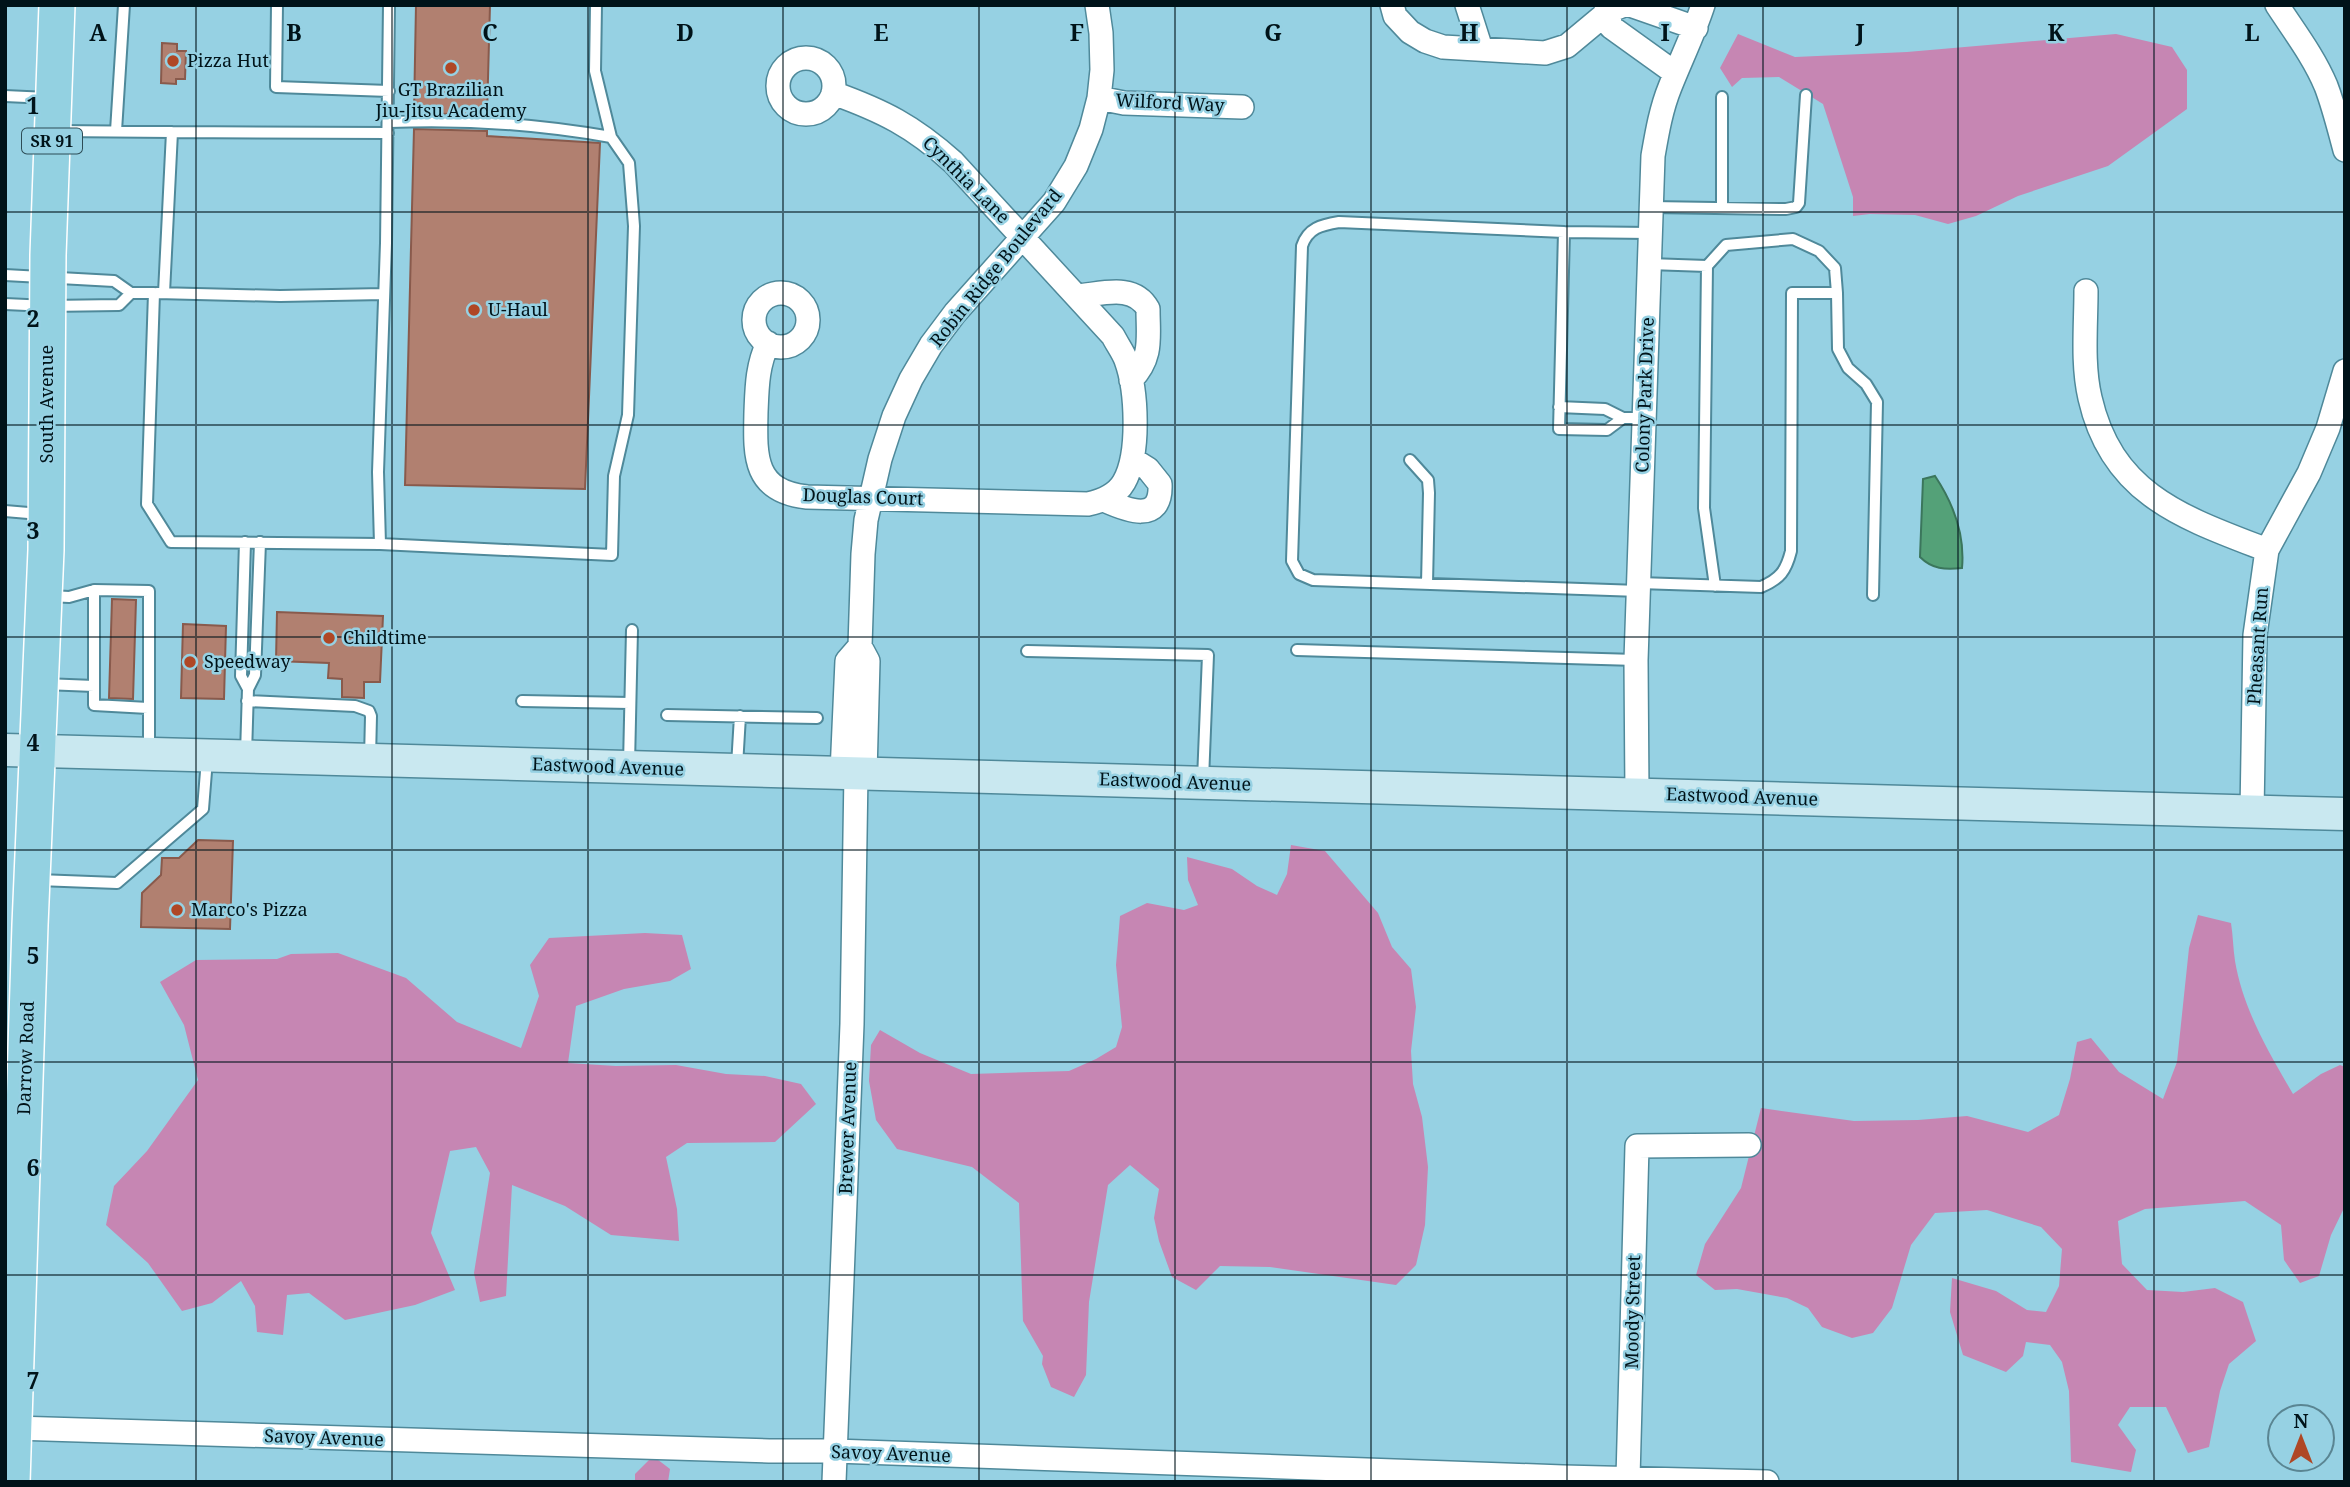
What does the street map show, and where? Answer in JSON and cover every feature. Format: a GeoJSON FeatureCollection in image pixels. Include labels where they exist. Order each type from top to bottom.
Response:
{"type":"FeatureCollection","features":[{"type":"Feature","properties":{"kind":"main road","name":"South Avenue"},"geometry":{"type":"LineString","coordinates":[[46,550],[48,291],[57,5]]}},
{"type":"Feature","properties":{"kind":"main road","name":"Darrow Road"},"geometry":{"type":"LineString","coordinates":[[12,1482],[15,1202],[32,880],[21,751],[41,683],[46,550]]}},
{"type":"Feature","properties":{"kind":"street","name":"Robin Ridge Boulevard"},"geometry":{"type":"LineString","coordinates":[[854,773],[847,661],[860,646],[863,554],[870,499],[890,427],[911,379],[931,345],[955,313],[1054,202],[1076,166],[1091,129],[1098,98],[1101,57],[1097,5]]}},
{"type":"Feature","properties":{"kind":"street"},"geometry":{"type":"LineString","coordinates":[[1392,5],[1395,16],[1410,32],[1443,47],[1545,53],[1567,46],[1617,7]]}},
{"type":"Feature","properties":{"kind":"street"},"geometry":{"type":"LineString","coordinates":[[1467,5],[1481,49]]}},
{"type":"Feature","properties":{"kind":"street","name":"Colony Park Drive"},"geometry":{"type":"LineString","coordinates":[[1637,794],[1635,730],[1639,587],[1634,418],[1649,264],[1653,156],[1658,127],[1675,73],[1696,28],[1703,5]]}},
{"type":"Feature","properties":{"kind":"street"},"geometry":{"type":"LineString","coordinates":[[2277,5],[2309,53],[2325,84],[2345,150]]}},
{"type":"Feature","properties":{"kind":"street"},"geometry":{"type":"LineString","coordinates":[[1617,7],[1696,28]]}},
{"type":"Feature","properties":{"kind":"street"},"geometry":{"type":"LineString","coordinates":[[1617,7],[1611,27],[1675,73]]}},
{"type":"Feature","properties":{"kind":"street","name":"Cynthia Lane"},"geometry":{"type":"LineString","coordinates":[[833,93],[878,110],[906,124],[928,140],[953,162],[1024,237],[1113,336],[1125,358],[1132,380],[1135,414],[1132,459],[1123,484],[1104,500]]}},
{"type":"Feature","properties":{"kind":"street","name":"Wilford Way"},"geometry":{"type":"LineString","coordinates":[[1098,98],[1124,103],[1242,107]]}},
{"type":"Feature","properties":{"kind":"street"},"geometry":{"type":"LineString","coordinates":[[2086,291],[2090,397],[2099,427],[2115,456],[2135,481],[2164,506],[2193,522],[2267,550]]}},
{"type":"Feature","properties":{"kind":"street"},"geometry":{"type":"LineString","coordinates":[[1078,296],[1124,292],[1133,293],[1145,303],[1148,309],[1147,354],[1145,363],[1132,380]]}},
{"type":"Feature","properties":{"kind":"street","name":"Douglas Court"},"geometry":{"type":"LineString","coordinates":[[768,344],[758,366],[755,450],[761,470],[775,486],[796,495],[870,499],[1088,504],[1104,500]]}},
{"type":"Feature","properties":{"kind":"street","name":"Pheasant Run"},"geometry":{"type":"LineString","coordinates":[[2252,812],[2255,635],[2267,550],[2309,473],[2328,428],[2345,371]]}},
{"type":"Feature","properties":{"kind":"street"},"geometry":{"type":"LineString","coordinates":[[1104,500],[1135,512],[1154,506],[1160,484],[1155,476],[1132,459]]}},
{"type":"Feature","properties":{"kind":"street","name":"Eastwood Avenue"},"geometry":{"type":"LineString","coordinates":[[21,751],[2345,814]]}},
{"type":"Feature","properties":{"kind":"street","name":"Brewer Avenue"},"geometry":{"type":"LineString","coordinates":[[834,1482],[852,1024],[854,773]]}},
{"type":"Feature","properties":{"kind":"street","name":"Moody Street"},"geometry":{"type":"LineString","coordinates":[[1619,1479],[1637,1146],[1749,1145]]}},
{"type":"Feature","properties":{"kind":"street","name":"Savoy Avenue"},"geometry":{"type":"LineString","coordinates":[[14,1428],[755,1451],[835,1451],[1767,1482]]}},
{"type":"Feature","properties":{"kind":"lane"},"geometry":{"type":"LineString","coordinates":[[116,131],[124,5]]}},
{"type":"Feature","properties":{"kind":"lane"},"geometry":{"type":"LineString","coordinates":[[277,5],[276,88],[389,91]]}},
{"type":"Feature","properties":{"kind":"lane"},"geometry":{"type":"LineString","coordinates":[[380,544],[378,472],[389,127],[389,5]]}},
{"type":"Feature","properties":{"kind":"lane"},"geometry":{"type":"LineString","coordinates":[[172,132],[159,293],[148,504],[171,542],[380,544],[612,555],[614,476],[628,415],[634,226],[629,163],[611,137],[595,71],[596,5]]}},
{"type":"Feature","properties":{"kind":"lane"},"geometry":{"type":"LineString","coordinates":[[1651,207],[1796,207],[1799,203],[1807,95]]}},
{"type":"Feature","properties":{"kind":"lane"},"geometry":{"type":"LineString","coordinates":[[5,96],[53,115],[116,131],[389,127],[422,121],[555,127],[611,137]]}},
{"type":"Feature","properties":{"kind":"lane"},"geometry":{"type":"LineString","coordinates":[[1722,97],[1722,208]]}},
{"type":"Feature","properties":{"kind":"lane"},"geometry":{"type":"LineString","coordinates":[[1650,233],[1339,222],[1319,226],[1305,236],[1302,246],[1292,561],[1299,574],[1313,580],[1639,587],[1761,587],[1777,580],[1787,568],[1791,551],[1792,293],[1837,293]]}},
{"type":"Feature","properties":{"kind":"lane"},"geometry":{"type":"LineString","coordinates":[[1564,232],[1559,429],[1607,430],[1634,418]]}},
{"type":"Feature","properties":{"kind":"lane"},"geometry":{"type":"LineString","coordinates":[[1715,586],[1704,508],[1707,266],[1726,245],[1793,239],[1819,251],[1835,268],[1838,349],[1848,368],[1866,384],[1877,401],[1873,594]]}},
{"type":"Feature","properties":{"kind":"lane"},"geometry":{"type":"LineString","coordinates":[[1649,264],[1707,266]]}},
{"type":"Feature","properties":{"kind":"lane"},"geometry":{"type":"LineString","coordinates":[[5,275],[48,291],[119,305],[131,293]]}},
{"type":"Feature","properties":{"kind":"lane"},"geometry":{"type":"LineString","coordinates":[[5,304],[48,291],[114,281],[131,293],[280,296],[384,294]]}},
{"type":"Feature","properties":{"kind":"lane"},"geometry":{"type":"LineString","coordinates":[[1559,407],[1605,409],[1634,418]]}},
{"type":"Feature","properties":{"kind":"lane"},"geometry":{"type":"LineString","coordinates":[[1410,460],[1428,480],[1430,493],[1427,584]]}},
{"type":"Feature","properties":{"kind":"lane"},"geometry":{"type":"LineString","coordinates":[[5,511],[46,514]]}},
{"type":"Feature","properties":{"kind":"lane"},"geometry":{"type":"LineString","coordinates":[[245,542],[240,676],[247,695]]}},
{"type":"Feature","properties":{"kind":"lane"},"geometry":{"type":"LineString","coordinates":[[246,757],[247,695],[255,675],[260,542]]}},
{"type":"Feature","properties":{"kind":"lane"},"geometry":{"type":"LineString","coordinates":[[94,590],[93,705],[148,708]]}},
{"type":"Feature","properties":{"kind":"lane"},"geometry":{"type":"LineString","coordinates":[[44,596],[69,597],[94,590],[149,591],[149,754]]}},
{"type":"Feature","properties":{"kind":"lane"},"geometry":{"type":"LineString","coordinates":[[629,767],[632,630]]}},
{"type":"Feature","properties":{"kind":"lane"},"geometry":{"type":"LineString","coordinates":[[1297,650],[1636,660]]}},
{"type":"Feature","properties":{"kind":"lane"},"geometry":{"type":"LineString","coordinates":[[1027,651],[1208,655],[1203,782]]}},
{"type":"Feature","properties":{"kind":"lane"},"geometry":{"type":"LineString","coordinates":[[41,683],[93,686]]}},
{"type":"Feature","properties":{"kind":"lane"},"geometry":{"type":"LineString","coordinates":[[247,695],[355,706],[369,711],[370,760]]}},
{"type":"Feature","properties":{"kind":"lane"},"geometry":{"type":"LineString","coordinates":[[522,701],[630,703]]}},
{"type":"Feature","properties":{"kind":"lane"},"geometry":{"type":"LineString","coordinates":[[667,715],[817,718]]}},
{"type":"Feature","properties":{"kind":"lane"},"geometry":{"type":"LineString","coordinates":[[737,770],[740,716]]}},
{"type":"Feature","properties":{"kind":"lane"},"geometry":{"type":"LineString","coordinates":[[32,880],[117,883],[203,809],[207,756]]}},
{"type":"Feature","properties":{"kind":"shaded area"},"geometry":{"type":"Polygon","coordinates":[[[1738,34],[1795,57],[1907,52],[2116,34],[2172,47],[2187,70],[2187,109],[2108,166],[2018,196],[1976,216],[1948,224],[1915,215],[1853,216],[1853,197],[1823,104],[1779,77],[1742,78],[1732,87],[1720,68],[1738,34]]]}},
{"type":"Feature","properties":{"kind":"shaded area"},"geometry":{"type":"Polygon","coordinates":[[[1935,476],[1947,497],[1960,532],[1962,568],[1939,568],[1920,557],[1923,479],[1935,476]]]}},
{"type":"Feature","properties":{"kind":"shaded area"},"geometry":{"type":"Polygon","coordinates":[[[1291,845],[1325,851],[1378,913],[1392,947],[1411,969],[1416,1007],[1411,1051],[1413,1084],[1422,1117],[1428,1167],[1425,1225],[1416,1265],[1396,1285],[1270,1267],[1220,1266],[1196,1290],[1172,1277],[1154,1218],[1159,1189],[1130,1165],[1108,1185],[1089,1302],[1086,1375],[1074,1397],[1051,1387],[1042,1364],[1043,1356],[1023,1321],[1019,1203],[972,1167],[897,1149],[876,1120],[869,1081],[871,1045],[880,1030],[920,1053],[971,1074],[1069,1071],[1096,1059],[1116,1047],[1122,1027],[1116,965],[1120,916],[1147,903],[1184,910],[1198,905],[1188,880],[1187,857],[1232,869],[1257,886],[1277,895],[1287,874],[1291,845]]]}},
{"type":"Feature","properties":{"kind":"shaded area"},"geometry":{"type":"Polygon","coordinates":[[[2198,915],[2231,923],[2235,961],[2244,996],[2266,1047],[2293,1094],[2321,1074],[2340,1065],[2345,1067],[2345,1206],[2331,1235],[2319,1276],[2300,1283],[2284,1260],[2281,1225],[2245,1201],[2145,1209],[2118,1221],[2122,1264],[2147,1290],[2183,1292],[2215,1288],[2243,1302],[2256,1341],[2229,1364],[2220,1391],[2209,1447],[2188,1453],[2166,1407],[2130,1407],[2118,1425],[2136,1450],[2131,1472],[2071,1462],[2069,1391],[2062,1362],[2050,1345],[2026,1342],[2023,1356],[2006,1372],[1963,1355],[1950,1312],[1952,1278],[1996,1291],[2027,1310],[2046,1312],[2059,1286],[2062,1249],[2041,1227],[1987,1210],[1935,1213],[1911,1245],[1892,1308],[1873,1333],[1852,1338],[1822,1327],[1808,1308],[1787,1298],[1737,1289],[1715,1290],[1696,1275],[1705,1244],[1741,1188],[1761,1108],[1854,1121],[1967,1116],[2028,1132],[2059,1115],[2077,1042],[2091,1038],[2119,1072],[2163,1099],[2177,1062],[2189,948],[2198,915]]]}},
{"type":"Feature","properties":{"kind":"shaded area"},"geometry":{"type":"Polygon","coordinates":[[[645,933],[682,935],[691,969],[670,981],[624,989],[576,1006],[568,1063],[616,1066],[676,1065],[726,1074],[765,1076],[801,1084],[816,1104],[775,1142],[687,1143],[666,1157],[677,1209],[679,1241],[611,1235],[565,1206],[512,1185],[506,1296],[480,1302],[474,1273],[490,1173],[476,1147],[450,1151],[431,1233],[455,1290],[415,1305],[345,1320],[309,1293],[287,1295],[283,1335],[257,1332],[255,1306],[241,1281],[212,1303],[182,1311],[148,1263],[106,1225],[114,1186],[147,1151],[198,1080],[184,1025],[160,982],[196,960],[277,959],[291,954],[338,953],[406,978],[457,1022],[521,1048],[539,996],[530,965],[549,938],[645,933]]]}},
{"type":"Feature","properties":{"kind":"shaded area"},"geometry":{"type":"Polygon","coordinates":[[[653,1456],[670,1469],[668,1482],[635,1482],[635,1474],[653,1456]]]}},
{"type":"Feature","properties":{"kind":"building"},"geometry":{"type":"Polygon","coordinates":[[[416,5],[490,5],[487,115],[414,113],[416,5]]]}},
{"type":"Feature","properties":{"kind":"building"},"geometry":{"type":"Polygon","coordinates":[[[162,43],[177,44],[177,51],[186,51],[185,79],[176,79],[176,84],[161,83],[162,43]]]}},
{"type":"Feature","properties":{"kind":"building"},"geometry":{"type":"Polygon","coordinates":[[[414,129],[487,131],[487,136],[600,143],[585,489],[405,485],[414,129]]]}},
{"type":"Feature","properties":{"kind":"building"},"geometry":{"type":"Polygon","coordinates":[[[112,599],[136,600],[133,699],[109,698],[112,599]]]}},
{"type":"Feature","properties":{"kind":"building","name":"Childtime"},"geometry":{"type":"Polygon","coordinates":[[[277,612],[383,616],[380,682],[364,682],[364,698],[342,697],[342,679],[328,678],[329,663],[276,661],[277,612]]]}},
{"type":"Feature","properties":{"kind":"building"},"geometry":{"type":"Polygon","coordinates":[[[183,624],[226,626],[224,699],[181,698],[183,624]]]}},
{"type":"Feature","properties":{"kind":"building"},"geometry":{"type":"Polygon","coordinates":[[[198,840],[233,841],[230,929],[141,927],[142,893],[161,875],[162,858],[179,858],[198,840]]]}},
{"type":"Feature","properties":{"kind":"place","name":"Pizza Hut"},"geometry":{"type":"Point","coordinates":[173,61]}},
{"type":"Feature","properties":{"kind":"place","name":"GT Brazilian Jiu-Jitsu Academy"},"geometry":{"type":"Point","coordinates":[451,68]}},
{"type":"Feature","properties":{"kind":"place","name":"U-Haul"},"geometry":{"type":"Point","coordinates":[474,310]}},
{"type":"Feature","properties":{"kind":"place","name":"Childtime"},"geometry":{"type":"Point","coordinates":[329,638]}},
{"type":"Feature","properties":{"kind":"place","name":"Speedway"},"geometry":{"type":"Point","coordinates":[190,662]}},
{"type":"Feature","properties":{"kind":"place","name":"Marco's Pizza"},"geometry":{"type":"Point","coordinates":[177,910]}}]}
